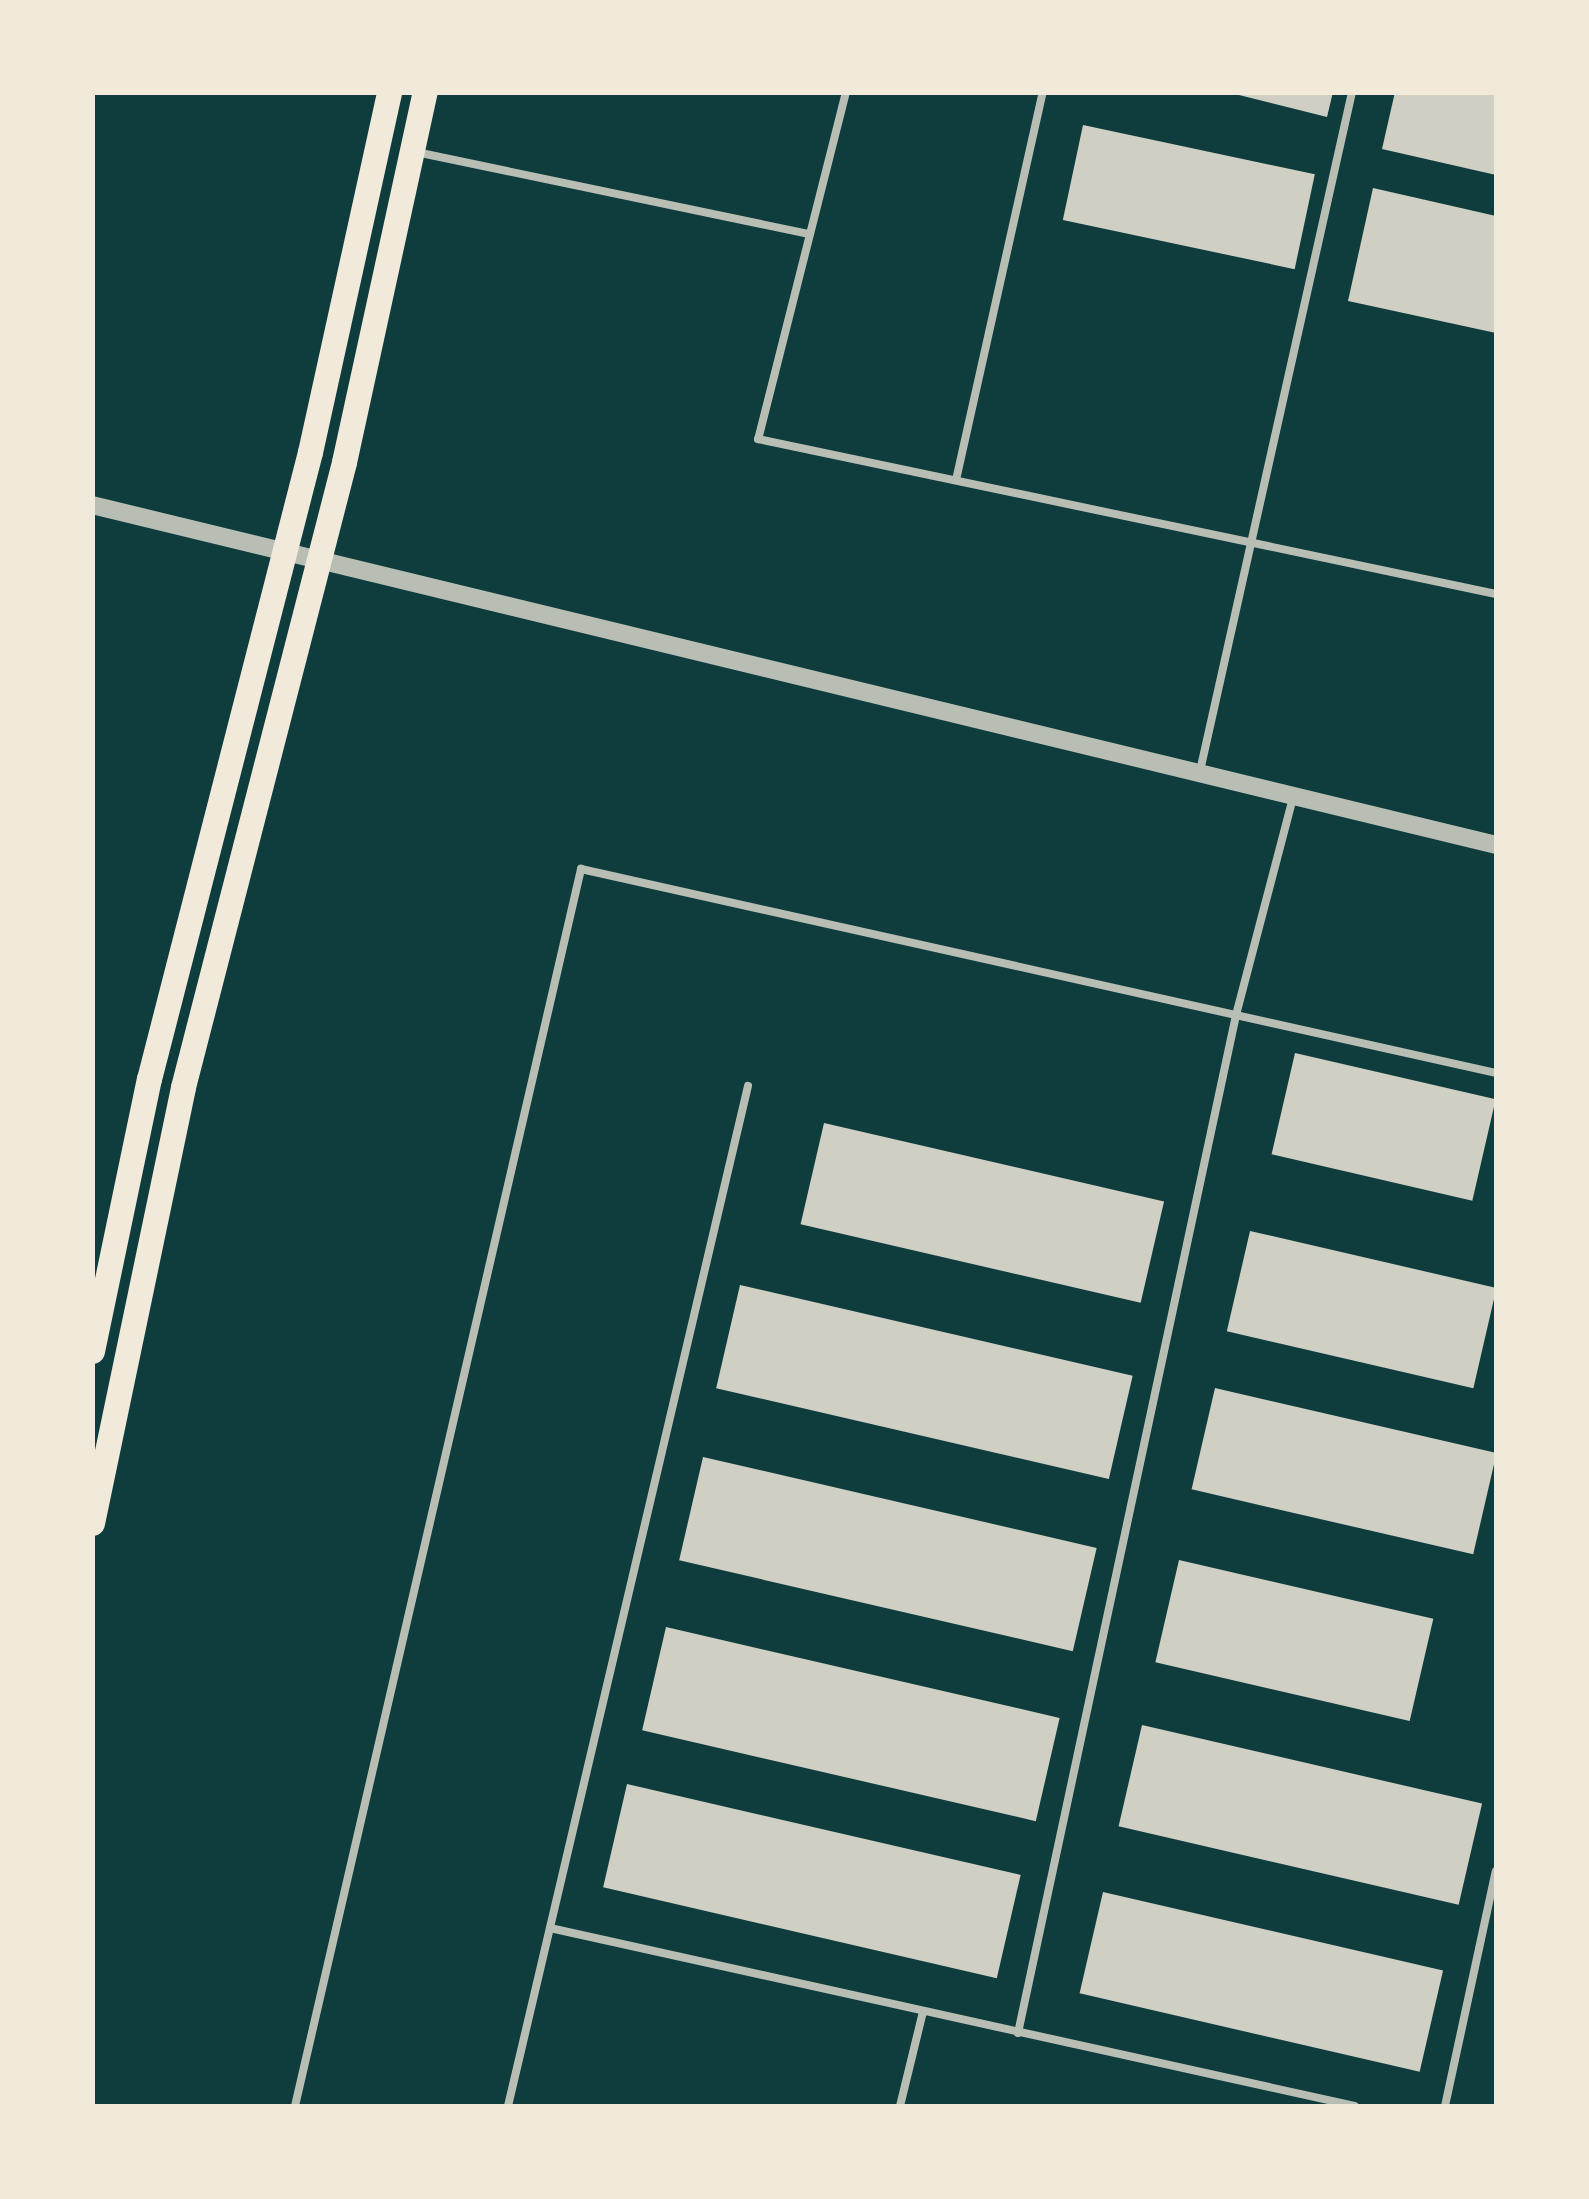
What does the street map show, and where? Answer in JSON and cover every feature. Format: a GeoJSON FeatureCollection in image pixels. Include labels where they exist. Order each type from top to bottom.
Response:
{"type":"FeatureCollection","features":[{"type":"Feature","properties":{"kind":"main road"},"geometry":{"type":"LineString","coordinates":[[92,1351],[149,1079],[310,452],[389,92]]}},
{"type":"Feature","properties":{"kind":"main road"},"geometry":{"type":"LineString","coordinates":[[92,1523],[183,1087],[315,561],[344,462],[425,92]]}},
{"type":"Feature","properties":{"kind":"street"},"geometry":{"type":"LineString","coordinates":[[92,505],[283,547],[315,561],[1496,845]]}},
{"type":"Feature","properties":{"kind":"lane"},"geometry":{"type":"LineString","coordinates":[[846,92],[758,439],[1250,538],[1496,594]]}},
{"type":"Feature","properties":{"kind":"lane"},"geometry":{"type":"LineString","coordinates":[[956,480],[1043,92]]}},
{"type":"Feature","properties":{"kind":"lane"},"geometry":{"type":"LineString","coordinates":[[1200,773],[1352,92]]}},
{"type":"Feature","properties":{"kind":"lane"},"geometry":{"type":"LineString","coordinates":[[412,151],[810,234]]}},
{"type":"Feature","properties":{"kind":"lane"},"geometry":{"type":"LineString","coordinates":[[1018,2033],[1236,1015],[1294,795]]}},
{"type":"Feature","properties":{"kind":"lane"},"geometry":{"type":"LineString","coordinates":[[295,2106],[581,869],[1496,1073]]}},
{"type":"Feature","properties":{"kind":"lane"},"geometry":{"type":"LineString","coordinates":[[508,2106],[748,1086]]}},
{"type":"Feature","properties":{"kind":"lane"},"geometry":{"type":"LineString","coordinates":[[1445,2106],[1496,1871]]}},
{"type":"Feature","properties":{"kind":"lane"},"geometry":{"type":"LineString","coordinates":[[550,1928],[1355,2106]]}},
{"type":"Feature","properties":{"kind":"lane"},"geometry":{"type":"LineString","coordinates":[[900,2106],[922,2012]]}},
{"type":"Feature","properties":{"kind":"building"},"geometry":{"type":"Polygon","coordinates":[[[1227,92],[1333,92],[1327,117],[1227,92]]]}},
{"type":"Feature","properties":{"kind":"building"},"geometry":{"type":"Polygon","coordinates":[[[1395,92],[1496,92],[1496,175],[1382,149],[1395,92]]]}},
{"type":"Feature","properties":{"kind":"building"},"geometry":{"type":"Polygon","coordinates":[[[1083,125],[1315,174],[1295,269],[1063,220],[1083,125]]]}},
{"type":"Feature","properties":{"kind":"building"},"geometry":{"type":"Polygon","coordinates":[[[1373,188],[1496,216],[1496,333],[1348,301],[1373,188]]]}},
{"type":"Feature","properties":{"kind":"building"},"geometry":{"type":"Polygon","coordinates":[[[1295,1053],[1496,1099],[1472,1201],[1272,1154],[1295,1053]]]}},
{"type":"Feature","properties":{"kind":"building"},"geometry":{"type":"Polygon","coordinates":[[[824,1123],[1164,1202],[1141,1303],[801,1224],[824,1123]]]}},
{"type":"Feature","properties":{"kind":"building"},"geometry":{"type":"Polygon","coordinates":[[[1250,1231],[1496,1288],[1473,1388],[1227,1331],[1250,1231]]]}},
{"type":"Feature","properties":{"kind":"building"},"geometry":{"type":"Polygon","coordinates":[[[740,1285],[1133,1376],[1109,1479],[716,1388],[740,1285]]]}},
{"type":"Feature","properties":{"kind":"building"},"geometry":{"type":"Polygon","coordinates":[[[1215,1388],[1496,1453],[1473,1554],[1192,1489],[1215,1388]]]}},
{"type":"Feature","properties":{"kind":"building"},"geometry":{"type":"Polygon","coordinates":[[[703,1457],[1097,1548],[1073,1651],[679,1560],[703,1457]]]}},
{"type":"Feature","properties":{"kind":"building"},"geometry":{"type":"Polygon","coordinates":[[[1179,1560],[1433,1619],[1410,1721],[1155,1662],[1179,1560]]]}},
{"type":"Feature","properties":{"kind":"building"},"geometry":{"type":"Polygon","coordinates":[[[666,1627],[1060,1718],[1036,1821],[642,1730],[666,1627]]]}},
{"type":"Feature","properties":{"kind":"building"},"geometry":{"type":"Polygon","coordinates":[[[1142,1725],[1482,1804],[1459,1905],[1119,1826],[1142,1725]]]}},
{"type":"Feature","properties":{"kind":"building"},"geometry":{"type":"Polygon","coordinates":[[[627,1784],[1021,1875],[997,1978],[603,1887],[627,1784]]]}},
{"type":"Feature","properties":{"kind":"building"},"geometry":{"type":"Polygon","coordinates":[[[1103,1892],[1443,1971],[1420,2072],[1080,1993],[1103,1892]]]}}]}
